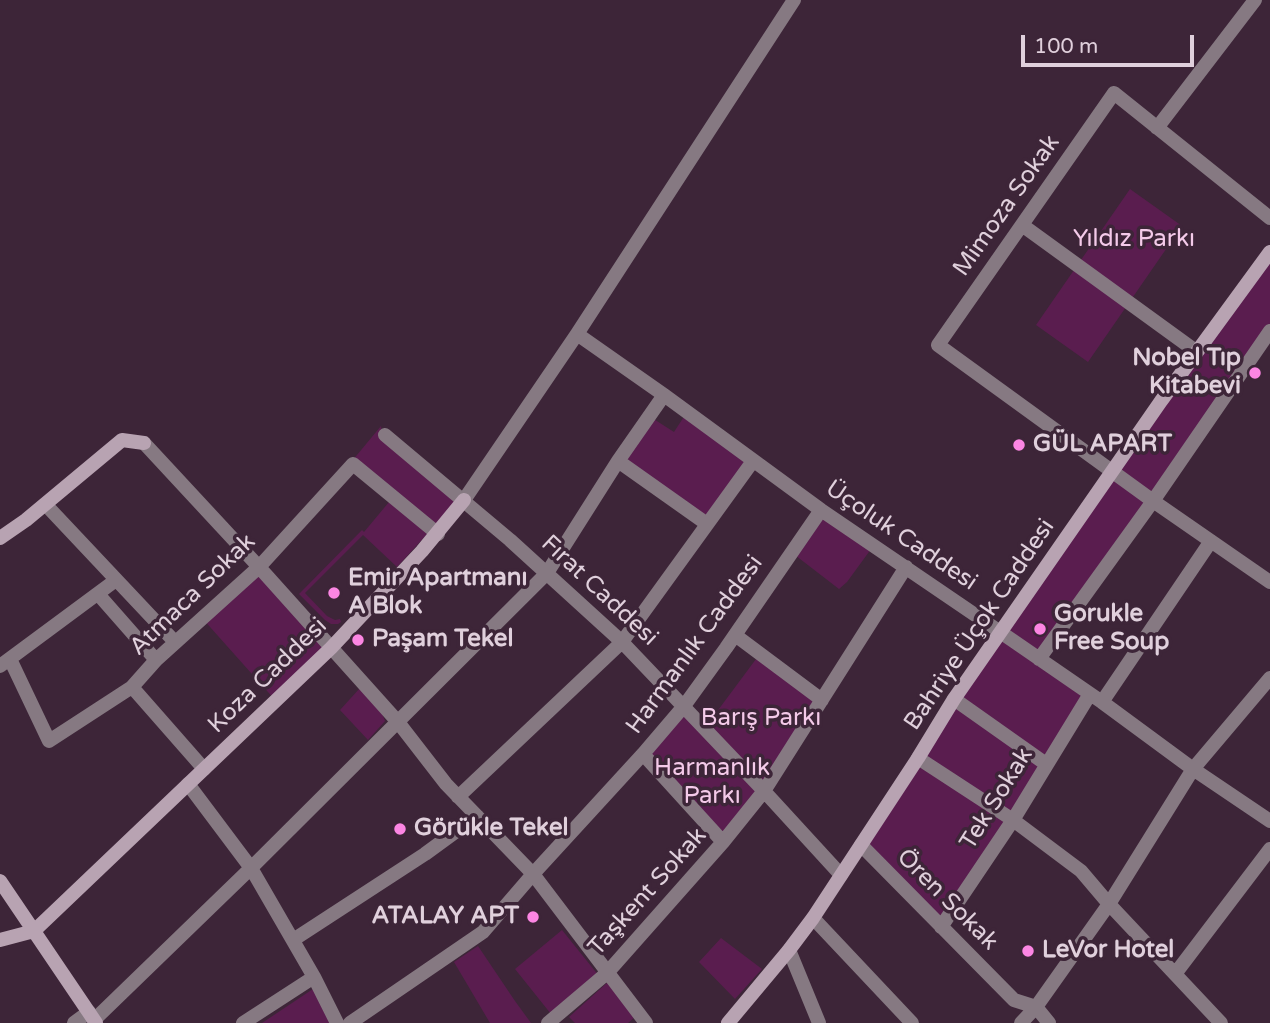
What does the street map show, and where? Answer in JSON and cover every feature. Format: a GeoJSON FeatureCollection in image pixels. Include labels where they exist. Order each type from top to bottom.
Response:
{"type":"FeatureCollection","features":[{"type":"Feature","properties":{"kind":"street","name":"Koza Caddesi"},"geometry":{"type":"LineString","coordinates":[[0,940],[34,931],[331,648],[438,534],[577,334],[794,0]]}},
{"type":"Feature","properties":{"kind":"street"},"geometry":{"type":"LineString","coordinates":[[1255,0],[1157,128],[1270,218]]}},
{"type":"Feature","properties":{"kind":"street","name":"Mimoza Sokak"},"geometry":{"type":"LineString","coordinates":[[1112,471],[938,345],[1114,93],[1157,128]]}},
{"type":"Feature","properties":{"kind":"street"},"geometry":{"type":"LineString","coordinates":[[1022,225],[1198,352]]}},
{"type":"Feature","properties":{"kind":"street","name":"Bahriye Üçok Caddesi"},"geometry":{"type":"LineString","coordinates":[[728,1023],[813,918],[954,699],[1112,471],[1270,252]]}},
{"type":"Feature","properties":{"kind":"street"},"geometry":{"type":"LineString","coordinates":[[1039,659],[1153,501],[1270,331]]}},
{"type":"Feature","properties":{"kind":"street","name":"Üçoluk Caddesi"},"geometry":{"type":"LineString","coordinates":[[577,334],[821,510],[1002,632],[1270,821]]}},
{"type":"Feature","properties":{"kind":"street"},"geometry":{"type":"LineString","coordinates":[[74,1023],[93,1018],[251,868],[547,573],[618,461],[664,395]]}},
{"type":"Feature","properties":{"kind":"street","name":"Fırat Caddesi"},"geometry":{"type":"LineString","coordinates":[[385,435],[464,500],[622,642],[764,790],[841,875]]}},
{"type":"Feature","properties":{"kind":"street"},"geometry":{"type":"LineString","coordinates":[[0,538],[46,505],[122,440],[144,443],[259,566],[398,722],[458,797],[533,874],[646,1023]]}},
{"type":"Feature","properties":{"kind":"street"},"geometry":{"type":"LineString","coordinates":[[618,461],[707,524]]}},
{"type":"Feature","properties":{"kind":"street"},"geometry":{"type":"LineString","coordinates":[[458,797],[622,642],[753,461]]}},
{"type":"Feature","properties":{"kind":"street","name":"Atmaca Sokak"},"geometry":{"type":"LineString","coordinates":[[5,663],[49,741],[132,687],[156,660],[259,566],[353,464],[438,534]]}},
{"type":"Feature","properties":{"kind":"street"},"geometry":{"type":"LineString","coordinates":[[1112,471],[1270,582]]}},
{"type":"Feature","properties":{"kind":"street"},"geometry":{"type":"LineString","coordinates":[[46,505],[176,642]]}},
{"type":"Feature","properties":{"kind":"street","name":"Harmanlık Caddesi"},"geometry":{"type":"LineString","coordinates":[[350,1023],[483,932],[684,706],[821,510]]}},
{"type":"Feature","properties":{"kind":"street","name":"Tek Sokak"},"geometry":{"type":"LineString","coordinates":[[941,928],[1013,820],[1046,764],[1211,541]]}},
{"type":"Feature","properties":{"kind":"street","name":"Taşkent Sokak"},"geometry":{"type":"LineString","coordinates":[[548,1023],[607,973],[723,842],[764,790],[905,567]]}},
{"type":"Feature","properties":{"kind":"street"},"geometry":{"type":"LineString","coordinates":[[5,663],[116,580]]}},
{"type":"Feature","properties":{"kind":"street"},"geometry":{"type":"LineString","coordinates":[[98,594],[156,660]]}},
{"type":"Feature","properties":{"kind":"street"},"geometry":{"type":"LineString","coordinates":[[735,635],[822,700]]}},
{"type":"Feature","properties":{"kind":"street"},"geometry":{"type":"LineString","coordinates":[[1021,1023],[1036,1007],[1110,904],[1193,769],[1270,678]]}},
{"type":"Feature","properties":{"kind":"street"},"geometry":{"type":"LineString","coordinates":[[132,687],[204,769]]}},
{"type":"Feature","properties":{"kind":"street"},"geometry":{"type":"LineString","coordinates":[[954,699],[1046,764]]}},
{"type":"Feature","properties":{"kind":"street"},"geometry":{"type":"LineString","coordinates":[[643,754],[723,842]]}},
{"type":"Feature","properties":{"kind":"street"},"geometry":{"type":"LineString","coordinates":[[918,758],[1013,820],[1081,871],[1222,1023]]}},
{"type":"Feature","properties":{"kind":"street"},"geometry":{"type":"LineString","coordinates":[[188,784],[251,868],[314,977],[337,1023]]}},
{"type":"Feature","properties":{"kind":"street"},"geometry":{"type":"LineString","coordinates":[[293,940],[425,855],[477,816]]}},
{"type":"Feature","properties":{"kind":"street","name":"Ören Sokak"},"geometry":{"type":"LineString","coordinates":[[861,845],[1014,1000],[1036,1007]]}},
{"type":"Feature","properties":{"kind":"street"},"geometry":{"type":"LineString","coordinates":[[1175,974],[1270,849]]}},
{"type":"Feature","properties":{"kind":"street"},"geometry":{"type":"LineString","coordinates":[[0,881],[93,1018]]}},
{"type":"Feature","properties":{"kind":"street"},"geometry":{"type":"LineString","coordinates":[[813,918],[912,1023]]}},
{"type":"Feature","properties":{"kind":"street"},"geometry":{"type":"LineString","coordinates":[[789,950],[819,1023]]}},
{"type":"Feature","properties":{"kind":"street"},"geometry":{"type":"LineString","coordinates":[[243,1023],[314,977]]}},
{"type":"Feature","properties":{"kind":"street"},"geometry":{"type":"LineString","coordinates":[[1036,1007],[1049,1023]]}},
{"type":"Feature","properties":{"kind":"green space","name":"Yıldız Parkı"},"geometry":{"type":"Polygon","coordinates":[[[1130,189],[1182,226],[1088,362],[1036,325],[1130,189]]]}},
{"type":"Feature","properties":{"kind":"green space"},"geometry":{"type":"Polygon","coordinates":[[[1270,252],[1270,331],[1039,658],[1090,694],[941,927],[861,845],[1270,252]]]}},
{"type":"Feature","properties":{"kind":"green space"},"geometry":{"type":"Polygon","coordinates":[[[687,412],[753,461],[707,524],[618,461],[649,416],[674,432],[687,412]]]}},
{"type":"Feature","properties":{"kind":"green space"},"geometry":{"type":"Polygon","coordinates":[[[381,426],[382,434],[462,500],[438,531],[352,461],[381,426]]]}},
{"type":"Feature","properties":{"kind":"green space"},"geometry":{"type":"Polygon","coordinates":[[[389,502],[429,532],[397,567],[363,535],[305,593],[327,616],[340,619],[338,624],[331,624],[299,594],[362,530],[364,532],[389,502]]]}},
{"type":"Feature","properties":{"kind":"green space"},"geometry":{"type":"Polygon","coordinates":[[[821,510],[874,545],[839,589],[791,552],[821,510]]]}},
{"type":"Feature","properties":{"kind":"green space"},"geometry":{"type":"Polygon","coordinates":[[[259,567],[331,648],[276,701],[202,618],[259,567]]]}},
{"type":"Feature","properties":{"kind":"green space","name":"Barış Parkı"},"geometry":{"type":"Polygon","coordinates":[[[759,655],[818,700],[763,786],[707,725],[759,655]]]}},
{"type":"Feature","properties":{"kind":"green space"},"geometry":{"type":"Polygon","coordinates":[[[360,688],[381,711],[385,721],[368,740],[340,710],[360,688]]]}},
{"type":"Feature","properties":{"kind":"green space","name":"Harmanlık Parkı"},"geometry":{"type":"Polygon","coordinates":[[[684,710],[761,791],[723,838],[646,754],[684,710]]]}},
{"type":"Feature","properties":{"kind":"green space"},"geometry":{"type":"Polygon","coordinates":[[[562,930],[599,976],[551,1014],[515,969],[562,930]]]}},
{"type":"Feature","properties":{"kind":"green space"},"geometry":{"type":"Polygon","coordinates":[[[721,938],[762,969],[735,999],[699,962],[721,938]]]}},
{"type":"Feature","properties":{"kind":"green space"},"geometry":{"type":"Polygon","coordinates":[[[478,946],[531,1023],[490,1023],[454,962],[478,946]]]}},
{"type":"Feature","properties":{"kind":"green space"},"geometry":{"type":"Polygon","coordinates":[[[608,982],[635,1017],[628,1023],[575,1023],[569,1017],[608,982]]]}},
{"type":"Feature","properties":{"kind":"green space"},"geometry":{"type":"Polygon","coordinates":[[[313,989],[331,1023],[262,1023],[313,989]]]}},
{"type":"Feature","properties":{"kind":"place","name":"Nobel Tıp Kitabevi"},"geometry":{"type":"Point","coordinates":[1255,373]}},
{"type":"Feature","properties":{"kind":"place","name":"GÜL APART"},"geometry":{"type":"Point","coordinates":[1019,445]}},
{"type":"Feature","properties":{"kind":"place","name":"Emir Apartmanı A Blok"},"geometry":{"type":"Point","coordinates":[334,593]}},
{"type":"Feature","properties":{"kind":"place","name":"Gorukle Free Soup"},"geometry":{"type":"Point","coordinates":[1040,629]}},
{"type":"Feature","properties":{"kind":"place","name":"Paşam Tekel"},"geometry":{"type":"Point","coordinates":[358,640]}},
{"type":"Feature","properties":{"kind":"place","name":"Görükle Tekel"},"geometry":{"type":"Point","coordinates":[400,829]}},
{"type":"Feature","properties":{"kind":"place","name":"ATALAY APT"},"geometry":{"type":"Point","coordinates":[533,917]}},
{"type":"Feature","properties":{"kind":"place","name":"LeVor Hotel"},"geometry":{"type":"Point","coordinates":[1028,951]}}]}
